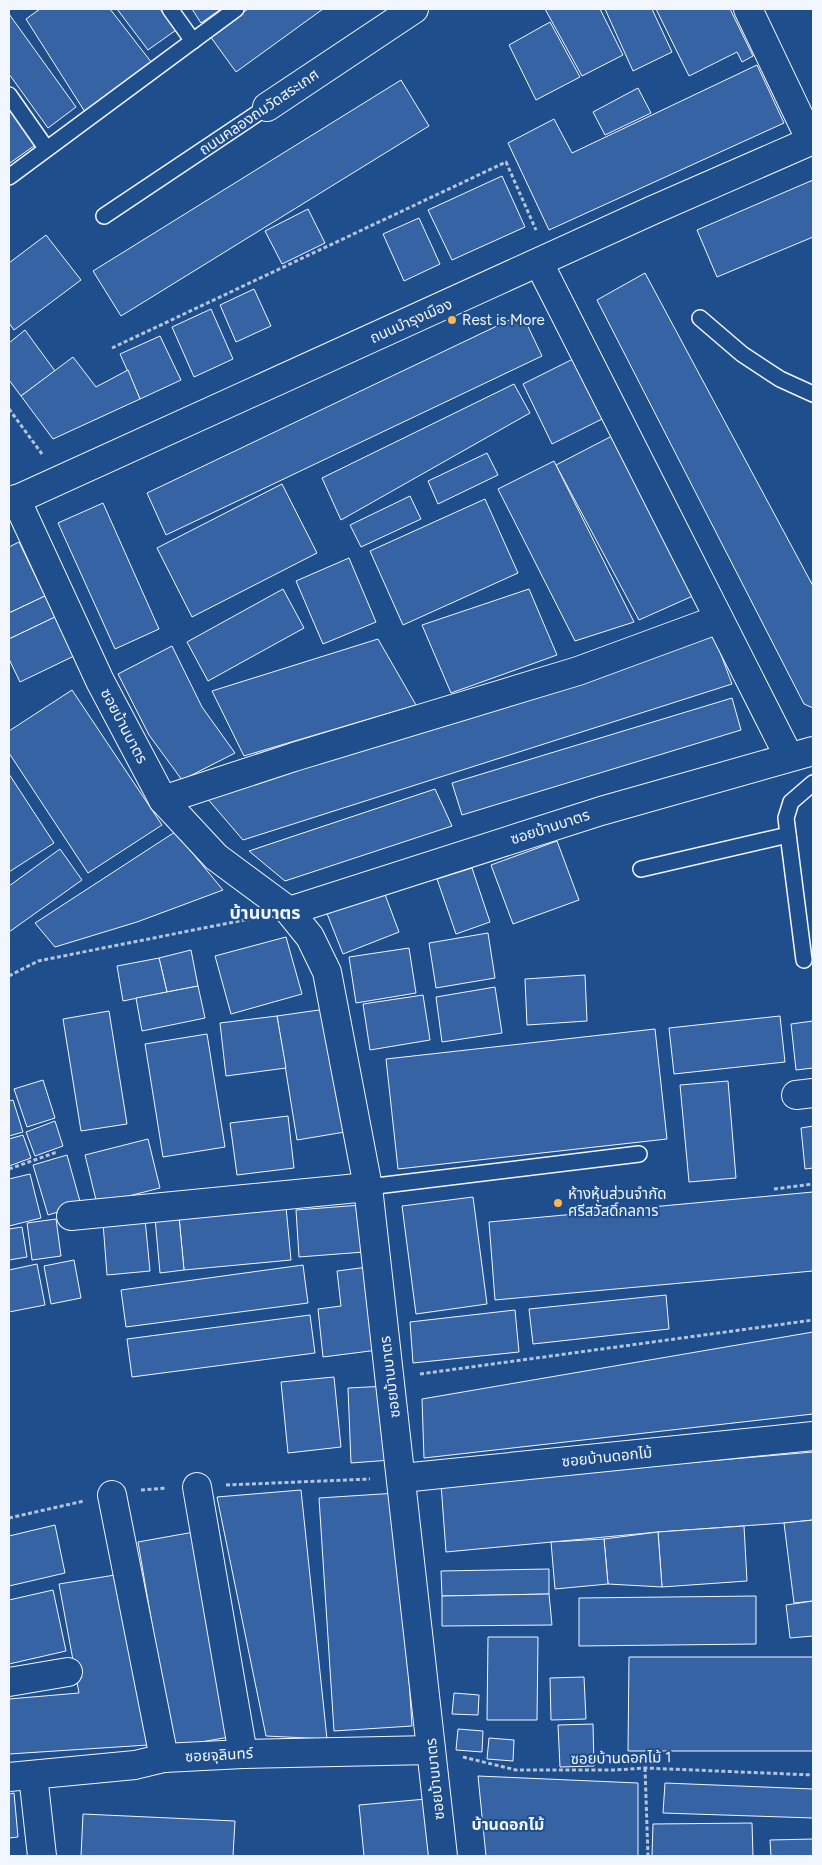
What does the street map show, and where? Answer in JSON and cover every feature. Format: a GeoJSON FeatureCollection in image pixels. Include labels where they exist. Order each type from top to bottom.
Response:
{"type":"FeatureCollection","features":[{"type":"Feature","properties":{"kind":"street","name":"ถนนคลองถมวัดสระเกศ"},"geometry":{"type":"LineString","coordinates":[[267,107],[414,9]]}},
{"type":"Feature","properties":{"kind":"street"},"geometry":{"type":"LineString","coordinates":[[748,9],[812,140]]}},
{"type":"Feature","properties":{"kind":"street","name":"ถนนบำรุงเมือง"},"geometry":{"type":"LineString","coordinates":[[12,501],[653,210],[812,140]]}},
{"type":"Feature","properties":{"kind":"street"},"geometry":{"type":"LineString","coordinates":[[544,260],[719,619],[801,754]]}},
{"type":"Feature","properties":{"kind":"street","name":"ซอยบ้านบาตร"},"geometry":{"type":"LineString","coordinates":[[12,501],[100,681],[163,800],[216,857],[288,911],[310,937],[327,972],[368,1187],[443,1856]]}},
{"type":"Feature","properties":{"kind":"street"},"geometry":{"type":"LineString","coordinates":[[163,800],[578,671],[719,619]]}},
{"type":"Feature","properties":{"kind":"street","name":"ซอยบ้านบาตร"},"geometry":{"type":"LineString","coordinates":[[288,911],[602,811],[801,754]]}},
{"type":"Feature","properties":{"kind":"street"},"geometry":{"type":"LineString","coordinates":[[71,1216],[368,1187]]}},
{"type":"Feature","properties":{"kind":"street","name":"ซอยบ้านดอกไม้"},"geometry":{"type":"LineString","coordinates":[[402,1478],[813,1436]]}},
{"type":"Feature","properties":{"kind":"street"},"geometry":{"type":"LineString","coordinates":[[197,1487],[243,1754]]}},
{"type":"Feature","properties":{"kind":"street"},"geometry":{"type":"LineString","coordinates":[[112,1495],[164,1758]]}},
{"type":"Feature","properties":{"kind":"street"},"geometry":{"type":"LineString","coordinates":[[9,1682],[68,1672]]}},
{"type":"Feature","properties":{"kind":"street","name":"ซอยจุลินทร์"},"geometry":{"type":"LineString","coordinates":[[21,1776],[135,1765],[164,1758],[243,1754],[431,1750]]}},
{"type":"Feature","properties":{"kind":"street"},"geometry":{"type":"LineString","coordinates":[[21,1776],[42,1856]]}},
{"type":"Feature","properties":{"kind":"lane"},"geometry":{"type":"LineString","coordinates":[[170,9],[193,41]]}},
{"type":"Feature","properties":{"kind":"lane"},"geometry":{"type":"LineString","coordinates":[[9,177],[236,9]]}},
{"type":"Feature","properties":{"kind":"lane"},"geometry":{"type":"LineString","coordinates":[[9,95],[46,148]]}},
{"type":"Feature","properties":{"kind":"lane","name":"ถนนคลองถมวัดสระเกศ"},"geometry":{"type":"LineString","coordinates":[[104,216],[267,107]]}},
{"type":"Feature","properties":{"kind":"lane"},"geometry":{"type":"LineString","coordinates":[[700,318],[742,354],[780,379],[813,394]]}},
{"type":"Feature","properties":{"kind":"lane"},"geometry":{"type":"LineString","coordinates":[[804,960],[786,818],[791,802],[813,783]]}},
{"type":"Feature","properties":{"kind":"lane"},"geometry":{"type":"LineString","coordinates":[[640,869],[788,834]]}},
{"type":"Feature","properties":{"kind":"lane"},"geometry":{"type":"LineString","coordinates":[[368,1187],[639,1154]]}},
{"type":"Feature","properties":{"kind":"path"},"geometry":{"type":"LineString","coordinates":[[112,348],[506,162],[544,260]]}},
{"type":"Feature","properties":{"kind":"path"},"geometry":{"type":"LineString","coordinates":[[9,409],[42,453],[54,482]]}},
{"type":"Feature","properties":{"kind":"path"},"geometry":{"type":"LineString","coordinates":[[9,976],[38,961],[288,911]]}},
{"type":"Feature","properties":{"kind":"path"},"geometry":{"type":"LineString","coordinates":[[9,1168],[56,1152]]}},
{"type":"Feature","properties":{"kind":"path"},"geometry":{"type":"LineString","coordinates":[[774,1189],[813,1184]]}},
{"type":"Feature","properties":{"kind":"path"},"geometry":{"type":"LineString","coordinates":[[390,1378],[813,1320]]}},
{"type":"Feature","properties":{"kind":"path","name":"ซอยบ้านดอกไม้ 1"},"geometry":{"type":"LineString","coordinates":[[431,1750],[516,1770],[615,1770],[645,1768],[813,1775]]}},
{"type":"Feature","properties":{"kind":"path"},"geometry":{"type":"LineString","coordinates":[[645,1768],[648,1856]]}},
{"type":"Feature","properties":{"kind":"building"},"geometry":{"type":"Polygon","coordinates":[[[40,9],[110,9],[152,63],[85,112],[26,19],[40,9]]]}},
{"type":"Feature","properties":{"kind":"building"},"geometry":{"type":"Polygon","coordinates":[[[117,9],[160,9],[176,30],[148,50],[117,9]]]}},
{"type":"Feature","properties":{"kind":"building"},"geometry":{"type":"Polygon","coordinates":[[[192,9],[221,9],[201,23],[192,9]]]}},
{"type":"Feature","properties":{"kind":"building"},"geometry":{"type":"Polygon","coordinates":[[[248,9],[323,9],[236,72],[210,36],[248,9]]]}},
{"type":"Feature","properties":{"kind":"building"},"geometry":{"type":"Polygon","coordinates":[[[545,9],[600,9],[623,55],[582,76],[545,9]]]}},
{"type":"Feature","properties":{"kind":"building"},"geometry":{"type":"Polygon","coordinates":[[[605,9],[652,9],[672,52],[633,71],[605,9]]]}},
{"type":"Feature","properties":{"kind":"building"},"geometry":{"type":"Polygon","coordinates":[[[656,9],[730,9],[753,56],[742,62],[737,52],[689,76],[656,9]]]}},
{"type":"Feature","properties":{"kind":"building"},"geometry":{"type":"Polygon","coordinates":[[[9,14],[76,107],[48,128],[9,74],[9,14]]]}},
{"type":"Feature","properties":{"kind":"building"},"geometry":{"type":"Polygon","coordinates":[[[550,22],[580,77],[536,100],[509,45],[550,22]]]}},
{"type":"Feature","properties":{"kind":"building"},"geometry":{"type":"Polygon","coordinates":[[[757,65],[784,123],[549,230],[508,143],[554,119],[572,153],[757,65]]]}},
{"type":"Feature","properties":{"kind":"building"},"geometry":{"type":"Polygon","coordinates":[[[401,80],[429,126],[121,316],[93,271],[401,80]]]}},
{"type":"Feature","properties":{"kind":"building"},"geometry":{"type":"Polygon","coordinates":[[[638,88],[651,113],[605,135],[593,112],[638,88]]]}},
{"type":"Feature","properties":{"kind":"building"},"geometry":{"type":"Polygon","coordinates":[[[9,104],[38,143],[10,163],[9,162],[9,104]]]}},
{"type":"Feature","properties":{"kind":"building"},"geometry":{"type":"Polygon","coordinates":[[[502,176],[525,227],[452,260],[428,210],[502,176]]]}},
{"type":"Feature","properties":{"kind":"building"},"geometry":{"type":"Polygon","coordinates":[[[813,180],[813,237],[717,277],[697,230],[813,180]]]}},
{"type":"Feature","properties":{"kind":"building"},"geometry":{"type":"Polygon","coordinates":[[[308,209],[325,243],[282,264],[265,231],[308,209]]]}},
{"type":"Feature","properties":{"kind":"building"},"geometry":{"type":"Polygon","coordinates":[[[419,218],[440,264],[404,281],[383,234],[419,218]]]}},
{"type":"Feature","properties":{"kind":"building"},"geometry":{"type":"Polygon","coordinates":[[[46,235],[81,280],[14,330],[9,323],[9,263],[46,235]]]}},
{"type":"Feature","properties":{"kind":"building"},"geometry":{"type":"Polygon","coordinates":[[[645,273],[813,586],[813,708],[804,704],[597,300],[645,273]]]}},
{"type":"Feature","properties":{"kind":"building"},"geometry":{"type":"Polygon","coordinates":[[[254,289],[271,326],[236,342],[220,305],[254,289]]]}},
{"type":"Feature","properties":{"kind":"building"},"geometry":{"type":"Polygon","coordinates":[[[211,309],[233,359],[194,377],[172,327],[211,309]]]}},
{"type":"Feature","properties":{"kind":"building"},"geometry":{"type":"Polygon","coordinates":[[[522,314],[542,356],[166,535],[147,493],[522,314]]]}},
{"type":"Feature","properties":{"kind":"building"},"geometry":{"type":"Polygon","coordinates":[[[25,330],[55,371],[21,396],[9,380],[9,343],[25,330]]]}},
{"type":"Feature","properties":{"kind":"building"},"geometry":{"type":"Polygon","coordinates":[[[160,336],[181,380],[140,399],[120,354],[160,336]]]}},
{"type":"Feature","properties":{"kind":"building"},"geometry":{"type":"Polygon","coordinates":[[[73,357],[96,387],[128,370],[140,399],[53,439],[21,396],[73,357]]]}},
{"type":"Feature","properties":{"kind":"building"},"geometry":{"type":"Polygon","coordinates":[[[577,357],[606,417],[552,444],[523,384],[577,357]]]}},
{"type":"Feature","properties":{"kind":"building"},"geometry":{"type":"Polygon","coordinates":[[[514,384],[530,413],[341,520],[322,478],[514,384]]]}},
{"type":"Feature","properties":{"kind":"building"},"geometry":{"type":"Polygon","coordinates":[[[612,436],[695,595],[639,620],[556,465],[612,436]]]}},
{"type":"Feature","properties":{"kind":"building"},"geometry":{"type":"Polygon","coordinates":[[[487,453],[498,475],[438,504],[428,481],[487,453]]]}},
{"type":"Feature","properties":{"kind":"building"},"geometry":{"type":"Polygon","coordinates":[[[554,461],[634,622],[575,641],[498,489],[554,461]]]}},
{"type":"Feature","properties":{"kind":"building"},"geometry":{"type":"Polygon","coordinates":[[[282,484],[317,553],[192,617],[157,548],[282,484]]]}},
{"type":"Feature","properties":{"kind":"building"},"geometry":{"type":"Polygon","coordinates":[[[410,496],[421,519],[361,547],[350,525],[410,496]]]}},
{"type":"Feature","properties":{"kind":"building"},"geometry":{"type":"Polygon","coordinates":[[[485,499],[518,573],[403,625],[370,551],[485,499]]]}},
{"type":"Feature","properties":{"kind":"building"},"geometry":{"type":"Polygon","coordinates":[[[103,503],[159,629],[115,649],[58,523],[103,503]]]}},
{"type":"Feature","properties":{"kind":"building"},"geometry":{"type":"Polygon","coordinates":[[[19,542],[45,596],[9,613],[9,547],[19,542]]]}},
{"type":"Feature","properties":{"kind":"building"},"geometry":{"type":"Polygon","coordinates":[[[349,558],[376,622],[323,644],[296,581],[349,558]]]}},
{"type":"Feature","properties":{"kind":"building"},"geometry":{"type":"Polygon","coordinates":[[[283,589],[304,628],[208,681],[187,642],[283,589]]]}},
{"type":"Feature","properties":{"kind":"building"},"geometry":{"type":"Polygon","coordinates":[[[529,589],[557,655],[451,693],[422,625],[529,589]]]}},
{"type":"Feature","properties":{"kind":"building"},"geometry":{"type":"Polygon","coordinates":[[[45,596],[55,617],[9,639],[9,613],[45,596]]]}},
{"type":"Feature","properties":{"kind":"building"},"geometry":{"type":"Polygon","coordinates":[[[55,617],[74,656],[20,682],[9,659],[9,639],[55,617]]]}},
{"type":"Feature","properties":{"kind":"building"},"geometry":{"type":"Polygon","coordinates":[[[714,636],[732,684],[243,840],[206,797],[714,636]]]}},
{"type":"Feature","properties":{"kind":"building"},"geometry":{"type":"Polygon","coordinates":[[[378,639],[416,705],[244,756],[212,691],[378,639]]]}},
{"type":"Feature","properties":{"kind":"building"},"geometry":{"type":"Polygon","coordinates":[[[172,646],[202,707],[235,753],[182,780],[149,735],[118,674],[172,646]]]}},
{"type":"Feature","properties":{"kind":"building"},"geometry":{"type":"Polygon","coordinates":[[[72,690],[162,825],[88,873],[9,753],[9,731],[72,690]]]}},
{"type":"Feature","properties":{"kind":"building"},"geometry":{"type":"Polygon","coordinates":[[[732,698],[741,730],[462,815],[452,783],[732,698]]]}},
{"type":"Feature","properties":{"kind":"building"},"geometry":{"type":"Polygon","coordinates":[[[9,774],[54,843],[9,872],[9,774]]]}},
{"type":"Feature","properties":{"kind":"building"},"geometry":{"type":"Polygon","coordinates":[[[435,789],[452,826],[285,881],[249,851],[435,789]]]}},
{"type":"Feature","properties":{"kind":"building"},"geometry":{"type":"Polygon","coordinates":[[[175,832],[223,890],[137,922],[55,947],[35,923],[175,832]]]}},
{"type":"Feature","properties":{"kind":"building"},"geometry":{"type":"Polygon","coordinates":[[[557,841],[579,900],[513,924],[491,865],[557,841]]]}},
{"type":"Feature","properties":{"kind":"building"},"geometry":{"type":"Polygon","coordinates":[[[60,849],[82,880],[9,932],[9,886],[60,849]]]}},
{"type":"Feature","properties":{"kind":"building"},"geometry":{"type":"Polygon","coordinates":[[[472,868],[490,922],[456,934],[437,879],[472,868]]]}},
{"type":"Feature","properties":{"kind":"building"},"geometry":{"type":"Polygon","coordinates":[[[383,889],[399,932],[343,954],[326,911],[383,889]]]}},
{"type":"Feature","properties":{"kind":"building"},"geometry":{"type":"Polygon","coordinates":[[[488,933],[495,978],[436,988],[429,943],[488,933]]]}},
{"type":"Feature","properties":{"kind":"building"},"geometry":{"type":"Polygon","coordinates":[[[286,937],[302,994],[231,1014],[215,956],[286,937]]]}},
{"type":"Feature","properties":{"kind":"building"},"geometry":{"type":"Polygon","coordinates":[[[409,948],[416,993],[356,1003],[349,957],[409,948]]]}},
{"type":"Feature","properties":{"kind":"building"},"geometry":{"type":"Polygon","coordinates":[[[191,950],[198,986],[167,992],[159,958],[191,950]]]}},
{"type":"Feature","properties":{"kind":"building"},"geometry":{"type":"Polygon","coordinates":[[[159,958],[167,992],[123,1001],[117,966],[159,958]]]}},
{"type":"Feature","properties":{"kind":"building"},"geometry":{"type":"Polygon","coordinates":[[[585,975],[587,1021],[527,1025],[525,979],[585,975]]]}},
{"type":"Feature","properties":{"kind":"building"},"geometry":{"type":"Polygon","coordinates":[[[198,986],[205,1018],[142,1031],[136,998],[198,986]]]}},
{"type":"Feature","properties":{"kind":"building"},"geometry":{"type":"Polygon","coordinates":[[[495,987],[502,1033],[442,1042],[436,997],[495,987]]]}},
{"type":"Feature","properties":{"kind":"building"},"geometry":{"type":"Polygon","coordinates":[[[423,995],[430,1040],[370,1050],[363,1004],[423,995]]]}},
{"type":"Feature","properties":{"kind":"building"},"geometry":{"type":"Polygon","coordinates":[[[326,1009],[345,1132],[297,1140],[277,1016],[326,1009]]]}},
{"type":"Feature","properties":{"kind":"building"},"geometry":{"type":"Polygon","coordinates":[[[109,1011],[127,1124],[81,1131],[63,1019],[109,1011]]]}},
{"type":"Feature","properties":{"kind":"building"},"geometry":{"type":"Polygon","coordinates":[[[277,1016],[286,1068],[226,1076],[220,1023],[277,1016]]]}},
{"type":"Feature","properties":{"kind":"building"},"geometry":{"type":"Polygon","coordinates":[[[780,1016],[785,1062],[674,1074],[669,1028],[780,1016]]]}},
{"type":"Feature","properties":{"kind":"building"},"geometry":{"type":"Polygon","coordinates":[[[813,1021],[813,1068],[796,1070],[791,1024],[813,1021]]]}},
{"type":"Feature","properties":{"kind":"building"},"geometry":{"type":"Polygon","coordinates":[[[655,1029],[667,1139],[398,1169],[386,1059],[655,1029]]]}},
{"type":"Feature","properties":{"kind":"building"},"geometry":{"type":"Polygon","coordinates":[[[207,1034],[225,1147],[163,1157],[145,1044],[207,1034]]]}},
{"type":"Feature","properties":{"kind":"building"},"geometry":{"type":"Polygon","coordinates":[[[43,1080],[55,1118],[27,1127],[14,1089],[43,1080]]]}},
{"type":"Feature","properties":{"kind":"building"},"geometry":{"type":"Polygon","coordinates":[[[728,1081],[736,1178],[689,1182],[680,1085],[728,1081]]]}},
{"type":"Feature","properties":{"kind":"building"},"geometry":{"type":"Polygon","coordinates":[[[13,1100],[23,1132],[9,1136],[9,1101],[13,1100]]]}},
{"type":"Feature","properties":{"kind":"building"},"geometry":{"type":"Polygon","coordinates":[[[288,1116],[294,1168],[237,1175],[230,1123],[288,1116]]]}},
{"type":"Feature","properties":{"kind":"building"},"geometry":{"type":"Polygon","coordinates":[[[55,1121],[63,1146],[35,1156],[26,1132],[55,1121]]]}},
{"type":"Feature","properties":{"kind":"building"},"geometry":{"type":"Polygon","coordinates":[[[813,1126],[813,1168],[805,1169],[801,1128],[813,1126]]]}},
{"type":"Feature","properties":{"kind":"building"},"geometry":{"type":"Polygon","coordinates":[[[23,1135],[31,1158],[9,1166],[9,1139],[23,1135]]]}},
{"type":"Feature","properties":{"kind":"building"},"geometry":{"type":"Polygon","coordinates":[[[148,1139],[160,1188],[97,1204],[85,1155],[148,1139]]]}},
{"type":"Feature","properties":{"kind":"building"},"geometry":{"type":"Polygon","coordinates":[[[67,1155],[81,1205],[48,1215],[33,1165],[67,1155]]]}},
{"type":"Feature","properties":{"kind":"building"},"geometry":{"type":"Polygon","coordinates":[[[30,1174],[41,1218],[9,1226],[9,1179],[30,1174]]]}},
{"type":"Feature","properties":{"kind":"building"},"geometry":{"type":"Polygon","coordinates":[[[813,1192],[813,1271],[495,1300],[489,1222],[813,1192]]]}},
{"type":"Feature","properties":{"kind":"building"},"geometry":{"type":"Polygon","coordinates":[[[473,1197],[487,1304],[416,1314],[402,1206],[473,1197]]]}},
{"type":"Feature","properties":{"kind":"building"},"geometry":{"type":"Polygon","coordinates":[[[361,1205],[364,1252],[299,1257],[296,1210],[361,1205]]]}},
{"type":"Feature","properties":{"kind":"building"},"geometry":{"type":"Polygon","coordinates":[[[286,1207],[291,1260],[184,1270],[179,1217],[286,1207]]]}},
{"type":"Feature","properties":{"kind":"building"},"geometry":{"type":"Polygon","coordinates":[[[179,1217],[184,1270],[160,1273],[155,1218],[179,1217]]]}},
{"type":"Feature","properties":{"kind":"building"},"geometry":{"type":"Polygon","coordinates":[[[56,1219],[61,1256],[32,1260],[27,1223],[56,1219]]]}},
{"type":"Feature","properties":{"kind":"building"},"geometry":{"type":"Polygon","coordinates":[[[145,1219],[150,1271],[107,1275],[103,1223],[145,1219]]]}},
{"type":"Feature","properties":{"kind":"building"},"geometry":{"type":"Polygon","coordinates":[[[22,1227],[27,1257],[9,1260],[9,1229],[22,1227]]]}},
{"type":"Feature","properties":{"kind":"building"},"geometry":{"type":"Polygon","coordinates":[[[74,1260],[81,1298],[51,1304],[44,1266],[74,1260]]]}},
{"type":"Feature","properties":{"kind":"building"},"geometry":{"type":"Polygon","coordinates":[[[37,1264],[45,1305],[9,1312],[9,1270],[37,1264]]]}},
{"type":"Feature","properties":{"kind":"building"},"geometry":{"type":"Polygon","coordinates":[[[303,1265],[308,1303],[126,1327],[121,1290],[303,1265]]]}},
{"type":"Feature","properties":{"kind":"building"},"geometry":{"type":"Polygon","coordinates":[[[368,1267],[378,1350],[323,1357],[318,1309],[341,1306],[337,1271],[368,1267]]]}},
{"type":"Feature","properties":{"kind":"building"},"geometry":{"type":"Polygon","coordinates":[[[666,1295],[669,1329],[533,1344],[529,1309],[666,1295]]]}},
{"type":"Feature","properties":{"kind":"building"},"geometry":{"type":"Polygon","coordinates":[[[515,1310],[519,1352],[413,1363],[410,1322],[515,1310]]]}},
{"type":"Feature","properties":{"kind":"building"},"geometry":{"type":"Polygon","coordinates":[[[310,1315],[315,1353],[132,1377],[127,1339],[310,1315]]]}},
{"type":"Feature","properties":{"kind":"building"},"geometry":{"type":"Polygon","coordinates":[[[813,1332],[813,1414],[424,1458],[422,1399],[813,1332]]]}},
{"type":"Feature","properties":{"kind":"building"},"geometry":{"type":"Polygon","coordinates":[[[334,1377],[341,1447],[288,1453],[281,1382],[334,1377]]]}},
{"type":"Feature","properties":{"kind":"building"},"geometry":{"type":"Polygon","coordinates":[[[388,1386],[391,1460],[351,1463],[348,1388],[388,1386]]]}},
{"type":"Feature","properties":{"kind":"building"},"geometry":{"type":"Polygon","coordinates":[[[813,1452],[813,1520],[658,1532],[446,1552],[441,1484],[813,1452]]]}},
{"type":"Feature","properties":{"kind":"building"},"geometry":{"type":"Polygon","coordinates":[[[301,1490],[327,1739],[266,1736],[217,1497],[301,1490]]]}},
{"type":"Feature","properties":{"kind":"building"},"geometry":{"type":"Polygon","coordinates":[[[397,1493],[412,1726],[334,1731],[319,1498],[397,1493]]]}},
{"type":"Feature","properties":{"kind":"building"},"geometry":{"type":"Polygon","coordinates":[[[813,1520],[813,1601],[794,1603],[784,1523],[813,1520]]]}},
{"type":"Feature","properties":{"kind":"building"},"geometry":{"type":"Polygon","coordinates":[[[55,1525],[65,1573],[9,1586],[9,1536],[55,1525]]]}},
{"type":"Feature","properties":{"kind":"building"},"geometry":{"type":"Polygon","coordinates":[[[744,1526],[747,1581],[662,1587],[658,1532],[744,1526]]]}},
{"type":"Feature","properties":{"kind":"building"},"geometry":{"type":"Polygon","coordinates":[[[194,1532],[229,1737],[173,1747],[138,1542],[194,1532]]]}},
{"type":"Feature","properties":{"kind":"building"},"geometry":{"type":"Polygon","coordinates":[[[658,1532],[662,1587],[608,1584],[604,1539],[658,1532]]]}},
{"type":"Feature","properties":{"kind":"building"},"geometry":{"type":"Polygon","coordinates":[[[604,1539],[608,1584],[555,1589],[551,1542],[604,1539]]]}},
{"type":"Feature","properties":{"kind":"building"},"geometry":{"type":"Polygon","coordinates":[[[549,1569],[549,1594],[442,1596],[441,1571],[549,1569]]]}},
{"type":"Feature","properties":{"kind":"building"},"geometry":{"type":"Polygon","coordinates":[[[115,1575],[148,1745],[9,1754],[9,1699],[79,1693],[59,1584],[115,1575]]]}},
{"type":"Feature","properties":{"kind":"building"},"geometry":{"type":"Polygon","coordinates":[[[53,1590],[66,1651],[9,1664],[9,1600],[53,1590]]]}},
{"type":"Feature","properties":{"kind":"building"},"geometry":{"type":"Polygon","coordinates":[[[549,1594],[552,1625],[442,1626],[442,1596],[549,1594]]]}},
{"type":"Feature","properties":{"kind":"building"},"geometry":{"type":"Polygon","coordinates":[[[756,1596],[756,1644],[579,1646],[579,1598],[756,1596]]]}},
{"type":"Feature","properties":{"kind":"building"},"geometry":{"type":"Polygon","coordinates":[[[813,1601],[813,1636],[790,1638],[786,1605],[813,1601]]]}},
{"type":"Feature","properties":{"kind":"building"},"geometry":{"type":"Polygon","coordinates":[[[488,1637],[538,1637],[537,1720],[487,1720],[488,1637]]]}},
{"type":"Feature","properties":{"kind":"building"},"geometry":{"type":"Polygon","coordinates":[[[629,1657],[813,1657],[813,1751],[628,1751],[629,1657]]]}},
{"type":"Feature","properties":{"kind":"building"},"geometry":{"type":"Polygon","coordinates":[[[584,1677],[586,1719],[551,1720],[550,1678],[584,1677]]]}},
{"type":"Feature","properties":{"kind":"building"},"geometry":{"type":"Polygon","coordinates":[[[454,1693],[479,1695],[478,1715],[452,1714],[454,1693]]]}},
{"type":"Feature","properties":{"kind":"building"},"geometry":{"type":"Polygon","coordinates":[[[593,1724],[594,1766],[560,1767],[558,1725],[593,1724]]]}},
{"type":"Feature","properties":{"kind":"building"},"geometry":{"type":"Polygon","coordinates":[[[458,1729],[483,1731],[482,1752],[456,1750],[458,1729]]]}},
{"type":"Feature","properties":{"kind":"building"},"geometry":{"type":"Polygon","coordinates":[[[489,1738],[514,1740],[513,1761],[487,1759],[489,1738]]]}},
{"type":"Feature","properties":{"kind":"building"},"geometry":{"type":"Polygon","coordinates":[[[478,1776],[638,1783],[638,1856],[486,1856],[478,1776]]]}},
{"type":"Feature","properties":{"kind":"building"},"geometry":{"type":"Polygon","coordinates":[[[665,1783],[813,1789],[813,1818],[663,1813],[665,1783]]]}},
{"type":"Feature","properties":{"kind":"building"},"geometry":{"type":"Polygon","coordinates":[[[14,1793],[18,1837],[9,1838],[9,1794],[14,1793]]]}},
{"type":"Feature","properties":{"kind":"building"},"geometry":{"type":"Polygon","coordinates":[[[426,1799],[432,1856],[364,1856],[359,1805],[426,1799]]]}},
{"type":"Feature","properties":{"kind":"building"},"geometry":{"type":"Polygon","coordinates":[[[83,1814],[235,1821],[233,1856],[81,1856],[83,1814]]]}},
{"type":"Feature","properties":{"kind":"building"},"geometry":{"type":"Polygon","coordinates":[[[752,1823],[753,1856],[652,1856],[653,1824],[752,1823]]]}},
{"type":"Feature","properties":{"kind":"building"},"geometry":{"type":"Polygon","coordinates":[[[813,1839],[813,1856],[771,1856],[770,1840],[813,1839]]]}},
{"type":"Feature","properties":{"kind":"place","name":"Rest is More"},"geometry":{"type":"Point","coordinates":[452,320]}},
{"type":"Feature","properties":{"kind":"place","name":"ห้างหุ้นส่วนจำกัด ศรีสวัสดิ์กลการ"},"geometry":{"type":"Point","coordinates":[558,1203]}},
{"type":"Feature","properties":{"kind":"district","name":"บ้านบาตร"},"geometry":{"type":"Point","coordinates":[265,913]}},
{"type":"Feature","properties":{"kind":"district","name":"บ้านดอกไม้"},"geometry":{"type":"Point","coordinates":[508,1824]}}]}
